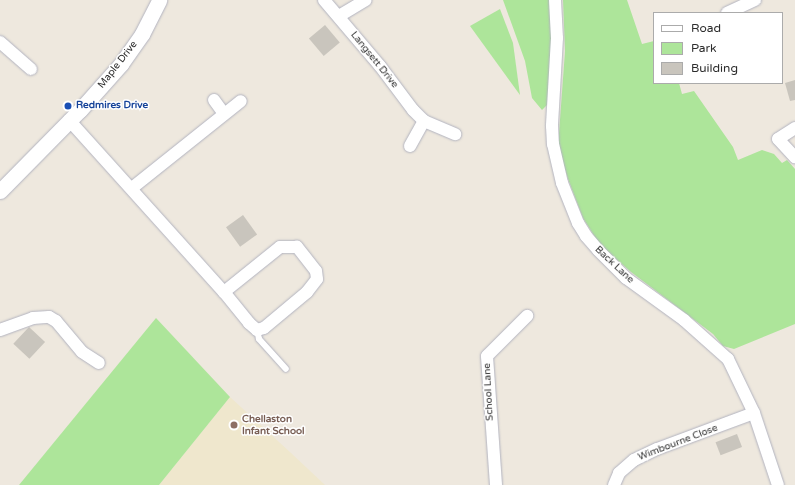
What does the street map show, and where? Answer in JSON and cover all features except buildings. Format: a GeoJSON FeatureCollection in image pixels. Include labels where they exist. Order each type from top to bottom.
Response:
{"type":"FeatureCollection","features":[{"type":"Feature","properties":{"kind":"street","name":"Maple Drive"},"geometry":{"type":"LineString","coordinates":[[0,191],[121,64],[142,34],[160,0]]}},
{"type":"Feature","properties":{"kind":"street","name":"Langsett Drive"},"geometry":{"type":"LineString","coordinates":[[324,0],[380,66],[413,110],[424,121],[455,134]]}},
{"type":"Feature","properties":{"kind":"street"},"geometry":{"type":"LineString","coordinates":[[339,16],[366,0]]}},
{"type":"Feature","properties":{"kind":"street","name":"Back Lane"},"geometry":{"type":"LineString","coordinates":[[556,0],[557,38],[552,126],[553,144],[562,183],[578,223],[594,245],[626,278],[684,320],[728,359],[754,414],[778,485]]}},
{"type":"Feature","properties":{"kind":"street"},"geometry":{"type":"LineString","coordinates":[[729,12],[755,0]]}},
{"type":"Feature","properties":{"kind":"street"},"geometry":{"type":"LineString","coordinates":[[0,42],[31,69]]}},
{"type":"Feature","properties":{"kind":"street"},"geometry":{"type":"LineString","coordinates":[[214,100],[224,114]]}},
{"type":"Feature","properties":{"kind":"street"},"geometry":{"type":"LineString","coordinates":[[132,188],[241,101]]}},
{"type":"Feature","properties":{"kind":"street"},"geometry":{"type":"LineString","coordinates":[[69,120],[132,188],[224,292],[249,323],[258,330],[264,328],[314,284],[317,279],[316,271],[297,247],[280,247],[224,292]]}},
{"type":"Feature","properties":{"kind":"street"},"geometry":{"type":"LineString","coordinates":[[410,146],[424,121]]}},
{"type":"Feature","properties":{"kind":"street"},"geometry":{"type":"LineString","coordinates":[[795,128],[778,139],[795,157]]}},
{"type":"Feature","properties":{"kind":"street","name":"School Lane"},"geometry":{"type":"LineString","coordinates":[[496,485],[487,356],[527,316]]}},
{"type":"Feature","properties":{"kind":"street"},"geometry":{"type":"LineString","coordinates":[[0,330],[32,318],[49,317],[56,321],[82,352],[99,363]]}},
{"type":"Feature","properties":{"kind":"street","name":"Wimbourne Close"},"geometry":{"type":"LineString","coordinates":[[614,485],[625,466],[644,454],[754,414]]}},
{"type":"Feature","properties":{"kind":"lane"},"geometry":{"type":"LineString","coordinates":[[258,330],[259,339],[286,369]]}},
{"type":"Feature","properties":{"kind":"shaded area","name":"Chellaston Infant School"},"geometry":{"type":"Polygon","coordinates":[[[230,397],[291,453],[325,485],[159,485],[230,397]]]}},
{"type":"Feature","properties":{"kind":"green space"},"geometry":{"type":"Polygon","coordinates":[[[503,0],[552,0],[550,102],[542,110],[532,98],[525,61],[503,0]]]}},
{"type":"Feature","properties":{"kind":"green space"},"geometry":{"type":"Polygon","coordinates":[[[563,0],[627,0],[642,44],[653,41],[653,84],[679,84],[682,94],[694,91],[733,147],[738,160],[762,150],[774,154],[782,163],[787,160],[795,169],[795,324],[734,349],[723,346],[713,334],[631,272],[600,245],[583,218],[558,147],[565,51],[563,0]]]}},
{"type":"Feature","properties":{"kind":"green space"},"geometry":{"type":"Polygon","coordinates":[[[500,9],[513,43],[520,95],[470,26],[500,9]]]}},
{"type":"Feature","properties":{"kind":"green space"},"geometry":{"type":"Polygon","coordinates":[[[156,318],[230,397],[159,485],[19,485],[156,318]]]}},
{"type":"Feature","properties":{"kind":"place","name":"Redmires Drive"},"geometry":{"type":"Point","coordinates":[68,106]}},
{"type":"Feature","properties":{"kind":"place","name":"Chellaston Infant School"},"geometry":{"type":"Point","coordinates":[234,425]}}]}
